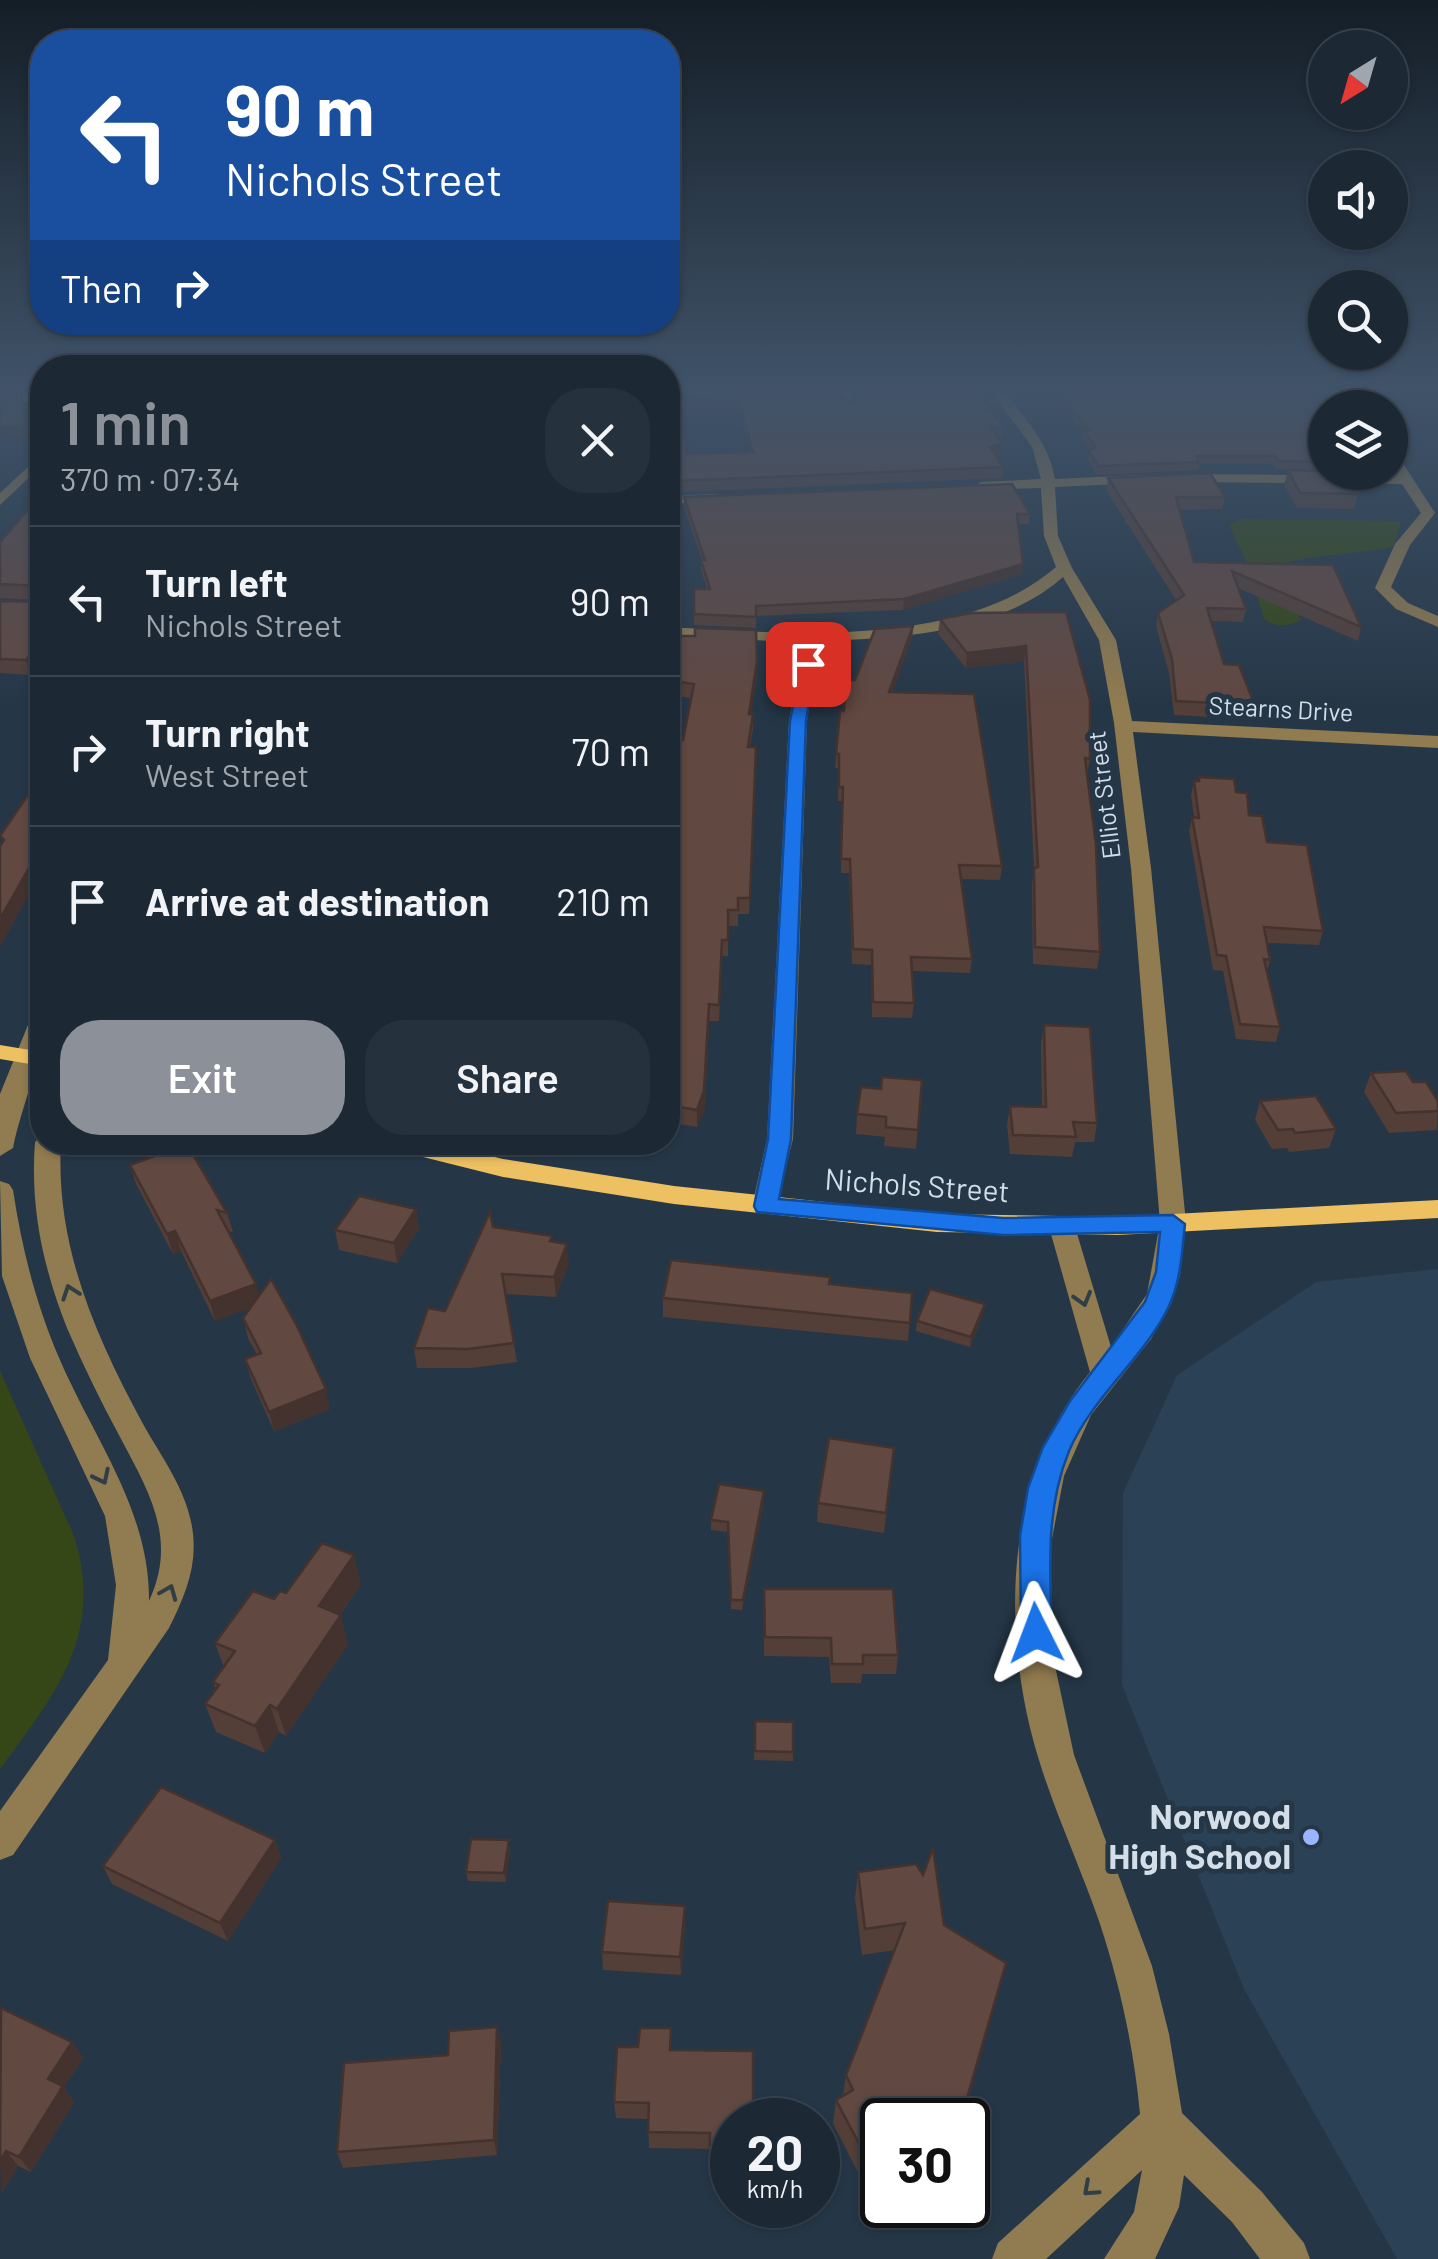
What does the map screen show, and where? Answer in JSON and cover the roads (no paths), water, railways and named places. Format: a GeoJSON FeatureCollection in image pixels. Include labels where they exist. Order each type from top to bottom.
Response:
{"type":"FeatureCollection","features":[{"type":"Feature","properties":{"kind":"main road","name":"Nichols Street"},"geometry":{"type":"LineString","coordinates":[[456,1155],[552,1176],[766,1206],[937,1223],[1062,1227],[1173,1224],[1438,1209]]}},
{"type":"Feature","properties":{"kind":"street","name":"Elliot Street"},"geometry":{"type":"LineString","coordinates":[[1047,496],[1050,534],[1063,569],[1101,622],[1112,652],[1173,1224],[1168,1272],[1157,1305],[1136,1338],[1104,1371],[1057,1447],[1042,1488],[1035,1536],[1036,1633],[1042,1700],[1148,2023],[1162,2123],[1164,2172],[1157,2217],[1126,2259]]}},
{"type":"Feature","properties":{"kind":"street"},"geometry":{"type":"LineString","coordinates":[[680,499],[725,497]]}},
{"type":"Feature","properties":{"kind":"street"},"geometry":{"type":"LineString","coordinates":[[1433,513],[1404,544],[1383,588],[1402,606],[1438,622]]}},
{"type":"Feature","properties":{"kind":"street"},"geometry":{"type":"LineString","coordinates":[[680,632],[812,636],[932,623],[994,609],[1037,592],[1063,569]]}},
{"type":"Feature","properties":{"kind":"street"},"geometry":{"type":"LineString","coordinates":[[766,1206],[780,1139],[798,721],[812,636]]}},
{"type":"Feature","properties":{"kind":"street","name":"Stearns Drive"},"geometry":{"type":"LineString","coordinates":[[1121,726],[1438,742]]}},
{"type":"Feature","properties":{"kind":"street"},"geometry":{"type":"LineString","coordinates":[[0,1148],[23,1056]]}},
{"type":"Feature","properties":{"kind":"street"},"geometry":{"type":"LineString","coordinates":[[0,1842],[174,1588],[178,1534],[170,1504],[81,1325],[57,1253],[45,1191],[47,1155]]}},
{"type":"Feature","properties":{"kind":"street"},"geometry":{"type":"LineString","coordinates":[[0,1190],[9,1252],[22,1300],[48,1369],[121,1516],[130,1546],[134,1586],[130,1629],[118,1674]]}},
{"type":"Feature","properties":{"kind":"street"},"geometry":{"type":"LineString","coordinates":[[1062,1227],[1104,1371]]}},
{"type":"Feature","properties":{"kind":"street"},"geometry":{"type":"LineString","coordinates":[[75,1422],[117,1402]]}},
{"type":"Feature","properties":{"kind":"street"},"geometry":{"type":"LineString","coordinates":[[1014,2259],[1162,2123],[1246,2207],[1288,2259]]}},
{"type":"Feature","properties":{"kind":"place","name":"Norwood High School"},"geometry":{"type":"Point","coordinates":[1311,1837]}}]}
